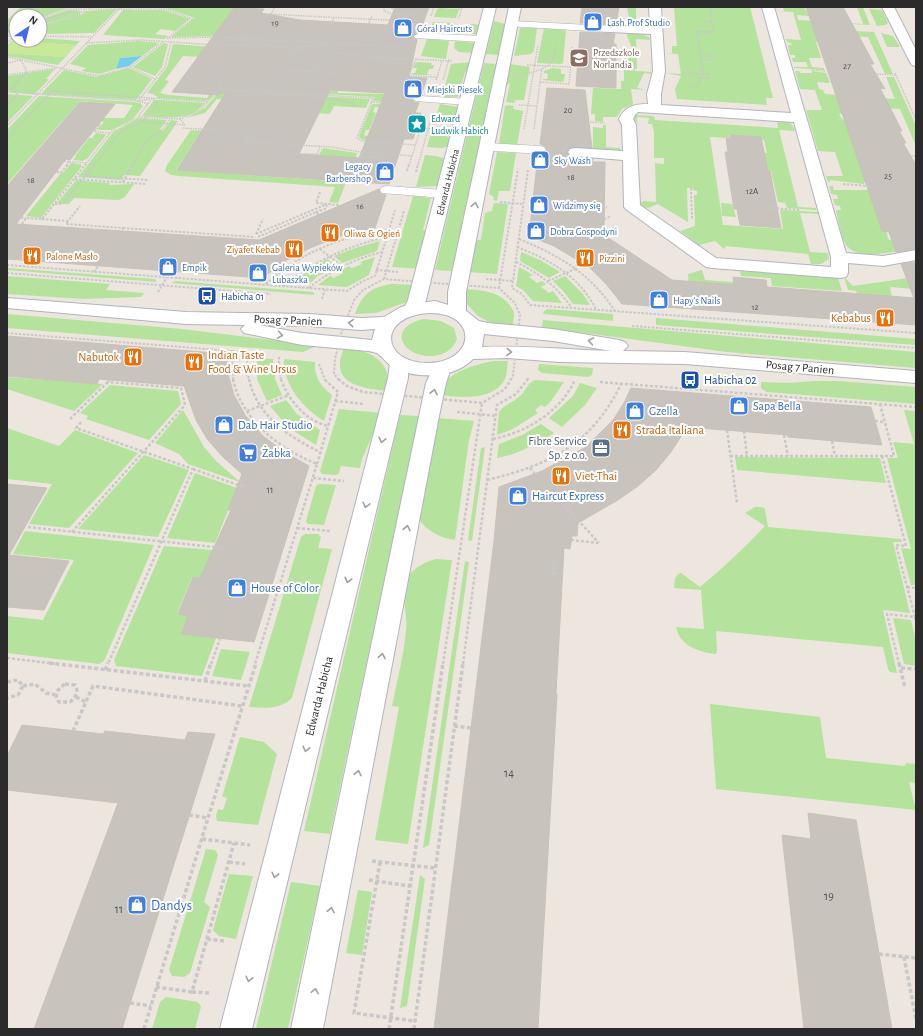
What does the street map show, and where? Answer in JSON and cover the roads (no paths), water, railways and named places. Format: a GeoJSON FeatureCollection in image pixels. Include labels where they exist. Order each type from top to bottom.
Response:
{"type":"FeatureCollection","features":[{"type":"Feature","properties":{"kind":"street","name":"Edwarda Habicha"},"geometry":{"type":"LineString","coordinates":[[412,310],[417,300],[490,7]]}},
{"type":"Feature","properties":{"kind":"street"},"geometry":{"type":"LineString","coordinates":[[457,313],[457,295],[514,7]]}},
{"type":"Feature","properties":{"kind":"street"},"geometry":{"type":"LineString","coordinates":[[655,7],[659,71],[654,94],[655,109]]}},
{"type":"Feature","properties":{"kind":"street"},"geometry":{"type":"LineString","coordinates":[[768,7],[800,118],[839,257],[840,273],[712,263],[672,234],[628,208],[629,125],[626,119],[628,112],[632,109],[641,108],[800,118]]}},
{"type":"Feature","properties":{"kind":"street"},"geometry":{"type":"LineString","coordinates":[[888,7],[916,62]]}},
{"type":"Feature","properties":{"kind":"street"},"geometry":{"type":"LineString","coordinates":[[590,28],[656,32]]}},
{"type":"Feature","properties":{"kind":"street"},"geometry":{"type":"LineString","coordinates":[[575,152],[629,156]]}},
{"type":"Feature","properties":{"kind":"street"},"geometry":{"type":"LineString","coordinates":[[839,257],[883,261],[916,255]]}},
{"type":"Feature","properties":{"kind":"street","name":"Posag 7 Panien"},"geometry":{"type":"LineString","coordinates":[[7,303],[186,318],[310,320],[361,324],[389,322]]}},
{"type":"Feature","properties":{"kind":"street"},"geometry":{"type":"LineString","coordinates":[[435,308],[457,313],[465,317],[472,325],[476,338],[474,347],[470,353],[460,361],[442,368],[417,368],[399,363],[384,350],[381,337],[383,330],[389,322],[399,314],[412,310],[435,308]]}},
{"type":"Feature","properties":{"kind":"street","name":"Posag 7 Panien"},"geometry":{"type":"LineString","coordinates":[[186,318],[302,339],[355,343],[384,350]]}},
{"type":"Feature","properties":{"kind":"street","name":"Posag 7 Panien"},"geometry":{"type":"LineString","coordinates":[[472,325],[488,329],[553,334],[685,358]]}},
{"type":"Feature","properties":{"kind":"street","name":"Posag 7 Panien"},"geometry":{"type":"LineString","coordinates":[[470,353],[506,352],[560,356],[685,358],[916,377]]}},
{"type":"Feature","properties":{"kind":"street","name":"Edwarda Habicha"},"geometry":{"type":"LineString","coordinates":[[236,1029],[398,378],[399,363]]}},
{"type":"Feature","properties":{"kind":"street"},"geometry":{"type":"LineString","coordinates":[[307,1029],[429,416],[436,382],[442,368]]}},
{"type":"Feature","properties":{"kind":"lane"},"geometry":{"type":"LineString","coordinates":[[511,24],[590,28]]}},
{"type":"Feature","properties":{"kind":"lane"},"geometry":{"type":"LineString","coordinates":[[421,36],[482,38]]}},
{"type":"Feature","properties":{"kind":"lane"},"geometry":{"type":"LineString","coordinates":[[429,100],[467,102]]}},
{"type":"Feature","properties":{"kind":"lane"},"geometry":{"type":"LineString","coordinates":[[486,147],[530,150]]}},
{"type":"Feature","properties":{"kind":"lane"},"geometry":{"type":"LineString","coordinates":[[387,190],[444,194]]}},
{"type":"Feature","properties":{"kind":"water"},"geometry":{"type":"Polygon","coordinates":[[[142,56],[129,66],[116,69],[120,58],[142,56]]]}},
{"type":"Feature","properties":{"kind":"place","name":"Lash.Prof Studio"},"geometry":{"type":"Point","coordinates":[593,22]}},
{"type":"Feature","properties":{"kind":"place","name":"Góral Haircuts"},"geometry":{"type":"Point","coordinates":[403,28]}},
{"type":"Feature","properties":{"kind":"place","name":"Przedszkole Norlandia"},"geometry":{"type":"Point","coordinates":[579,58]}},
{"type":"Feature","properties":{"kind":"place","name":"Miejski Piesek"},"geometry":{"type":"Point","coordinates":[413,89]}},
{"type":"Feature","properties":{"kind":"place","name":"Edward Ludwik Habich"},"geometry":{"type":"Point","coordinates":[417,124]}},
{"type":"Feature","properties":{"kind":"place","name":"Sky Wash"},"geometry":{"type":"Point","coordinates":[540,160]}},
{"type":"Feature","properties":{"kind":"place","name":"Legacy Barbershop"},"geometry":{"type":"Point","coordinates":[385,172]}},
{"type":"Feature","properties":{"kind":"place","name":"Widzimy się"},"geometry":{"type":"Point","coordinates":[539,205]}},
{"type":"Feature","properties":{"kind":"place","name":"Dobra Gospodyni"},"geometry":{"type":"Point","coordinates":[536,231]}},
{"type":"Feature","properties":{"kind":"place","name":"Oliwa & Ogień"},"geometry":{"type":"Point","coordinates":[330,233]}},
{"type":"Feature","properties":{"kind":"place","name":"Ziyafet Kebab"},"geometry":{"type":"Point","coordinates":[294,249]}},
{"type":"Feature","properties":{"kind":"place","name":"Palone Masło"},"geometry":{"type":"Point","coordinates":[32,256]}},
{"type":"Feature","properties":{"kind":"place","name":"Pizzini"},"geometry":{"type":"Point","coordinates":[585,258]}},
{"type":"Feature","properties":{"kind":"place","name":"Empik"},"geometry":{"type":"Point","coordinates":[168,267]}},
{"type":"Feature","properties":{"kind":"place","name":"Galeria Wypieków Lubaszka"},"geometry":{"type":"Point","coordinates":[258,273]}},
{"type":"Feature","properties":{"kind":"place","name":"Habicha 01"},"geometry":{"type":"Point","coordinates":[207,296]}},
{"type":"Feature","properties":{"kind":"place","name":"Hapy’s Nails"},"geometry":{"type":"Point","coordinates":[659,300]}},
{"type":"Feature","properties":{"kind":"place","name":"Kebabus"},"geometry":{"type":"Point","coordinates":[885,318]}},
{"type":"Feature","properties":{"kind":"place","name":"Nabutok"},"geometry":{"type":"Point","coordinates":[133,357]}},
{"type":"Feature","properties":{"kind":"place","name":"Indian Taste Food & Wine Ursus"},"geometry":{"type":"Point","coordinates":[194,362]}},
{"type":"Feature","properties":{"kind":"place","name":"Habicha 02"},"geometry":{"type":"Point","coordinates":[690,380]}},
{"type":"Feature","properties":{"kind":"place","name":"Sapa Bella"},"geometry":{"type":"Point","coordinates":[739,406]}},
{"type":"Feature","properties":{"kind":"place","name":"Gzella"},"geometry":{"type":"Point","coordinates":[635,411]}},
{"type":"Feature","properties":{"kind":"place","name":"Dab Hair Studio"},"geometry":{"type":"Point","coordinates":[224,425]}},
{"type":"Feature","properties":{"kind":"place","name":"Strada Italiana"},"geometry":{"type":"Point","coordinates":[622,430]}},
{"type":"Feature","properties":{"kind":"place","name":"Fibre Service Sp. z o.o."},"geometry":{"type":"Point","coordinates":[601,448]}},
{"type":"Feature","properties":{"kind":"place","name":"Żabka"},"geometry":{"type":"Point","coordinates":[248,453]}},
{"type":"Feature","properties":{"kind":"place","name":"Viet-Thai"},"geometry":{"type":"Point","coordinates":[561,476]}},
{"type":"Feature","properties":{"kind":"place","name":"Haircut Express"},"geometry":{"type":"Point","coordinates":[518,496]}},
{"type":"Feature","properties":{"kind":"place","name":"House of Color"},"geometry":{"type":"Point","coordinates":[237,588]}},
{"type":"Feature","properties":{"kind":"place","name":"Dandys"},"geometry":{"type":"Point","coordinates":[137,905]}}]}
